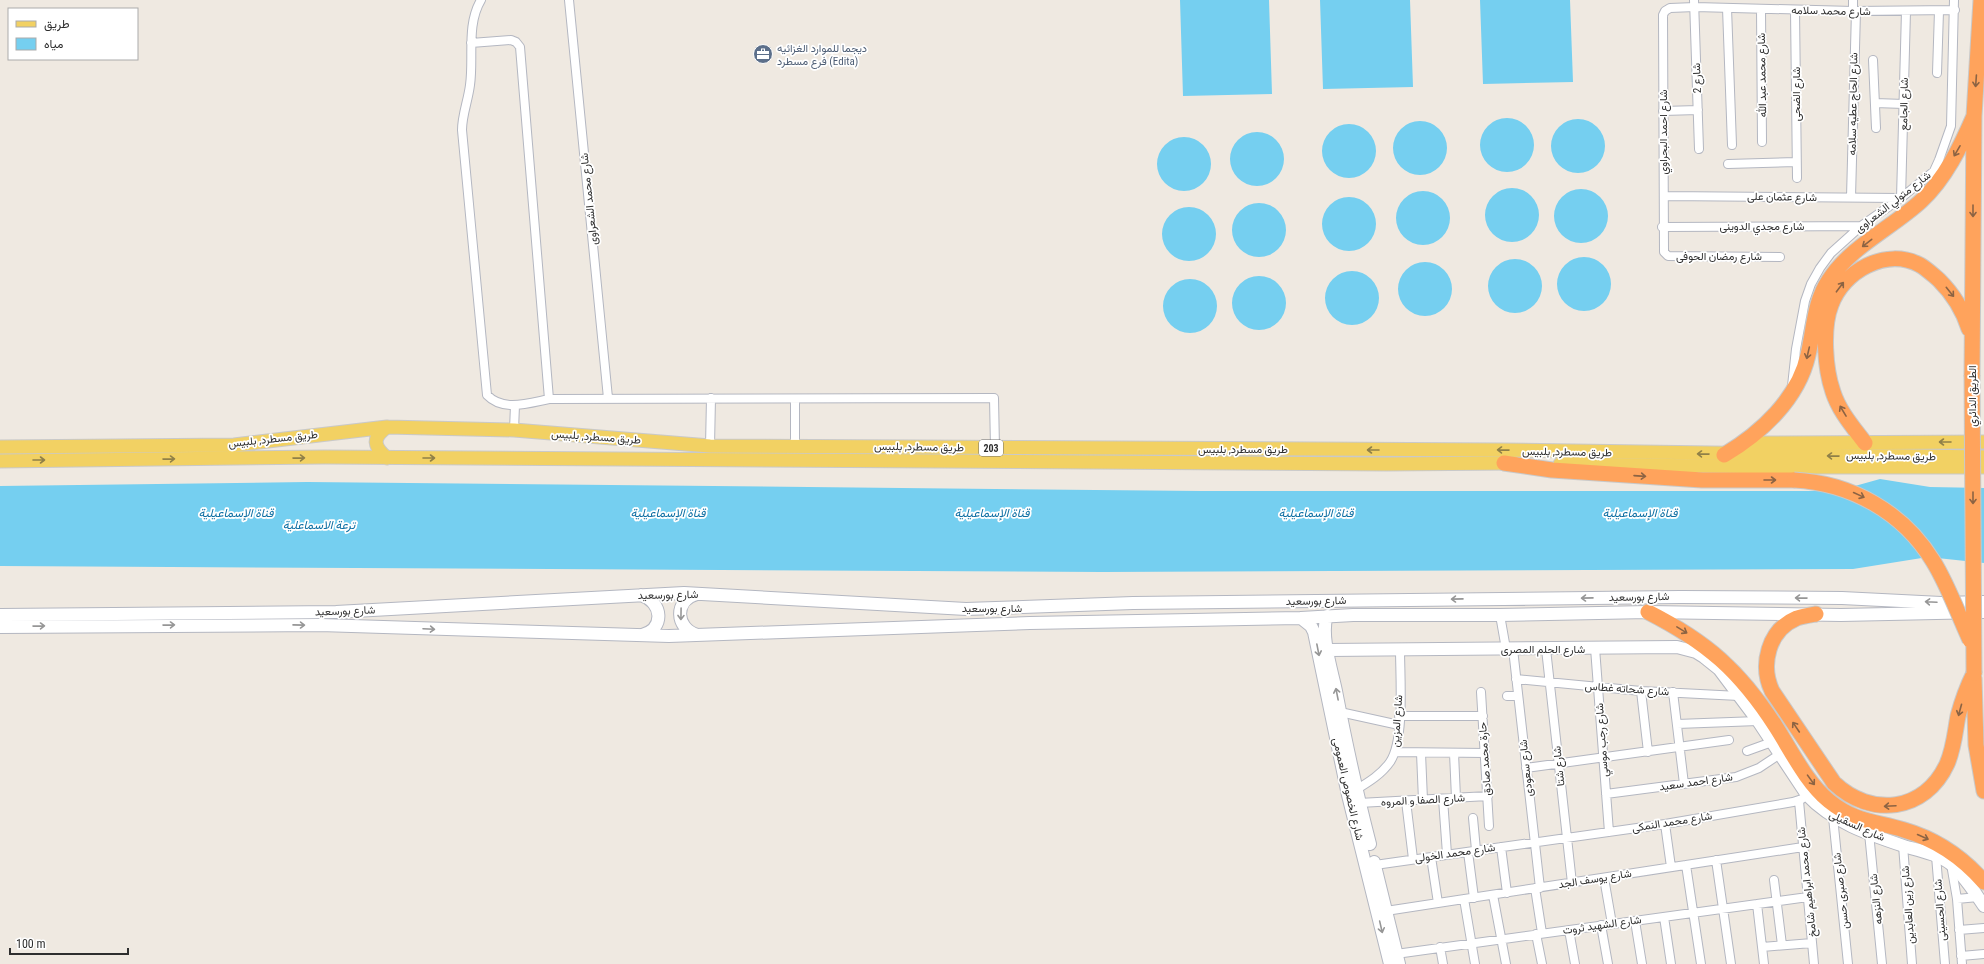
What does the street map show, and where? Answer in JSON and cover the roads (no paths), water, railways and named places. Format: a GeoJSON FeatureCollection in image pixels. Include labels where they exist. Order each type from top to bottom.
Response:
{"type":"FeatureCollection","features":[{"type":"Feature","properties":{"kind":"highway","name":"الطريق الدائري"},"geometry":{"type":"LineString","coordinates":[[1981,0],[1974,116],[1972,345],[1973,646],[1976,745],[1984,791]]}},
{"type":"Feature","properties":{"kind":"highway"},"geometry":{"type":"LineString","coordinates":[[1730,455],[1767,422],[1792,391],[1808,357],[1817,309],[1829,280],[1849,258],[1922,201],[1953,158],[1974,116]]}},
{"type":"Feature","properties":{"kind":"highway"},"geometry":{"type":"LineString","coordinates":[[1865,443],[1842,411],[1833,392],[1827,372],[1825,352],[1830,306],[1837,292],[1846,280],[1858,270],[1872,263],[1886,260],[1902,260],[1919,264],[1944,285],[1957,302],[1966,319],[1972,345]]}},
{"type":"Feature","properties":{"kind":"highway"},"geometry":{"type":"LineString","coordinates":[[1504,463],[1552,470],[1702,480],[1794,480],[1832,485],[1856,494],[1879,506],[1904,526],[1917,540],[1932,561],[1973,646]]}},
{"type":"Feature","properties":{"kind":"highway"},"geometry":{"type":"LineString","coordinates":[[1648,612],[1694,638],[1711,650],[1741,678],[1765,710],[1811,782],[1828,800],[1848,814],[1859,819],[1906,830],[1934,842],[1962,861],[1984,882]]}},
{"type":"Feature","properties":{"kind":"highway"},"geometry":{"type":"LineString","coordinates":[[1816,614],[1792,621],[1776,635],[1767,655],[1767,678],[1772,692],[1834,783],[1847,794],[1861,801],[1878,806],[1895,806],[1918,796],[1938,779],[1950,756],[1961,705],[1974,674]]}},
{"type":"Feature","properties":{"kind":"main road"},"geometry":{"type":"LineString","coordinates":[[387,427],[379,433],[375,439],[376,447],[387,458]]}},
{"type":"Feature","properties":{"kind":"main road","name":"طريق مسطرد, بلبيس"},"geometry":{"type":"LineString","coordinates":[[0,447],[234,445],[387,427],[514,430],[710,446],[1495,450],[1730,455],[1984,457]]}},
{"type":"Feature","properties":{"kind":"main road"},"geometry":{"type":"LineString","coordinates":[[1730,455],[1759,443],[1984,442]]}},
{"type":"Feature","properties":{"kind":"main road","name":"طريق مسطرد, بلبيس"},"geometry":{"type":"LineString","coordinates":[[0,461],[387,458],[1378,464],[1504,463],[1782,467],[1984,467]]}},
{"type":"Feature","properties":{"kind":"main road"},"geometry":{"type":"LineString","coordinates":[[697,635],[686,629],[680,617],[682,604],[692,595],[698,593]]}},
{"type":"Feature","properties":{"kind":"main road","name":"شارع بورسعيد"},"geometry":{"type":"LineString","coordinates":[[0,615],[336,612],[698,593],[966,608],[1133,603],[1712,597],[1881,600],[1941,603],[1984,602]]}},
{"type":"Feature","properties":{"kind":"main road"},"geometry":{"type":"LineString","coordinates":[[641,595],[652,600],[656,606],[658,619],[652,630],[641,636]]}},
{"type":"Feature","properties":{"kind":"main road"},"geometry":{"type":"LineString","coordinates":[[1881,600],[1881,614]]}},
{"type":"Feature","properties":{"kind":"main road","name":"شارع بورسعيد"},"geometry":{"type":"LineString","coordinates":[[0,627],[320,625],[641,636],[1030,622],[1301,618],[1366,614],[1500,615],[1648,612],[1881,614],[1984,612]]}},
{"type":"Feature","properties":{"kind":"main road","name":"شارع الخصوص العمومى"},"geometry":{"type":"LineString","coordinates":[[1327,616],[1324,626],[1340,712],[1352,792],[1359,803],[1398,959]]}},
{"type":"Feature","properties":{"kind":"main road","name":"شارع الخصوص العمومى"},"geometry":{"type":"LineString","coordinates":[[1301,618],[1311,626],[1314,632],[1352,792],[1390,964]]}},
{"type":"Feature","properties":{"kind":"main road","name":"شارع الحلم المصرى"},"geometry":{"type":"LineString","coordinates":[[1328,650],[1677,647],[1691,650],[1712,663],[1739,696]]}},
{"type":"Feature","properties":{"kind":"main road","name":"شارع السقيلى"},"geometry":{"type":"LineString","coordinates":[[1739,696],[1780,754],[1803,798],[1833,817],[1869,834],[1936,856],[1951,864],[1968,882],[1981,902]]}},
{"type":"Feature","properties":{"kind":"street"},"geometry":{"type":"LineString","coordinates":[[481,0],[475,13],[470,85],[462,120],[462,130],[487,395],[493,402],[498,404],[515,405],[549,399],[608,398],[994,398],[995,448]]}},
{"type":"Feature","properties":{"kind":"street","name":"شارع محمد الشعراوى"},"geometry":{"type":"LineString","coordinates":[[569,0],[608,398]]}},
{"type":"Feature","properties":{"kind":"street","name":"شارع الحاج عطيه سلامه"},"geometry":{"type":"LineString","coordinates":[[1851,197],[1855,11],[1853,0]]}},
{"type":"Feature","properties":{"kind":"street","name":"شارع متولي الشعراوى"},"geometry":{"type":"LineString","coordinates":[[1792,391],[1801,321],[1811,284],[1831,253],[1861,226],[1901,198],[1934,171],[1950,132],[1955,10],[1954,0]]}},
{"type":"Feature","properties":{"kind":"street","name":"شارع محمد سلامه"},"geometry":{"type":"LineString","coordinates":[[1663,15],[1667,9],[1694,4],[1726,8],[1795,10],[1955,10]]}},
{"type":"Feature","properties":{"kind":"street","name":"شارع 2"},"geometry":{"type":"LineString","coordinates":[[1694,4],[1699,149]]}},
{"type":"Feature","properties":{"kind":"street"},"geometry":{"type":"LineString","coordinates":[[1726,8],[1732,145]]}},
{"type":"Feature","properties":{"kind":"street","name":"شارع محمد عبد الله"},"geometry":{"type":"LineString","coordinates":[[1761,9],[1762,142]]}},
{"type":"Feature","properties":{"kind":"street","name":"شارع الضحى"},"geometry":{"type":"LineString","coordinates":[[1795,10],[1797,178]]}},
{"type":"Feature","properties":{"kind":"street","name":"شارع الجامع"},"geometry":{"type":"LineString","coordinates":[[1901,198],[1906,11]]}},
{"type":"Feature","properties":{"kind":"street"},"geometry":{"type":"LineString","coordinates":[[1937,73],[1939,11]]}},
{"type":"Feature","properties":{"kind":"street","name":"شارع احمد البحراوي"},"geometry":{"type":"LineString","coordinates":[[1663,15],[1663,249]]}},
{"type":"Feature","properties":{"kind":"street"},"geometry":{"type":"LineString","coordinates":[[472,43],[511,40],[516,42],[520,47],[549,399]]}},
{"type":"Feature","properties":{"kind":"street"},"geometry":{"type":"LineString","coordinates":[[1872,60],[1876,128]]}},
{"type":"Feature","properties":{"kind":"street"},"geometry":{"type":"LineString","coordinates":[[1875,103],[1904,104]]}},
{"type":"Feature","properties":{"kind":"street"},"geometry":{"type":"LineString","coordinates":[[1663,111],[1698,110]]}},
{"type":"Feature","properties":{"kind":"street"},"geometry":{"type":"LineString","coordinates":[[1728,164],[1796,162]]}},
{"type":"Feature","properties":{"kind":"street","name":"شارع عثمان على"},"geometry":{"type":"LineString","coordinates":[[1664,196],[1901,198]]}},
{"type":"Feature","properties":{"kind":"street","name":"شارع مجدي الدوينى"},"geometry":{"type":"LineString","coordinates":[[1662,227],[1861,226]]}},
{"type":"Feature","properties":{"kind":"street","name":"شارع رمضان الحوفى"},"geometry":{"type":"LineString","coordinates":[[1663,249],[1668,256],[1780,257]]}},
{"type":"Feature","properties":{"kind":"street"},"geometry":{"type":"LineString","coordinates":[[710,446],[712,398]]}},
{"type":"Feature","properties":{"kind":"street"},"geometry":{"type":"LineString","coordinates":[[795,399],[795,446]]}},
{"type":"Feature","properties":{"kind":"street"},"geometry":{"type":"LineString","coordinates":[[514,430],[515,405]]}},
{"type":"Feature","properties":{"kind":"street","name":"شارع سعودى"},"geometry":{"type":"LineString","coordinates":[[1500,615],[1510,649],[1516,679],[1535,842],[1539,934],[1542,964]]}},
{"type":"Feature","properties":{"kind":"street","name":"شارع رجب موسي"},"geometry":{"type":"LineString","coordinates":[[1595,648],[1609,832]]}},
{"type":"Feature","properties":{"kind":"street","name":"شارع شتا"},"geometry":{"type":"LineString","coordinates":[[1546,649],[1572,883]]}},
{"type":"Feature","properties":{"kind":"street","name":"شارع المزين"},"geometry":{"type":"LineString","coordinates":[[1352,792],[1385,769],[1395,752],[1398,743],[1399,725],[1400,650]]}},
{"type":"Feature","properties":{"kind":"street","name":"شارع شحاته غطاس"},"geometry":{"type":"LineString","coordinates":[[1516,679],[1641,691],[1739,696]]}},
{"type":"Feature","properties":{"kind":"street"},"geometry":{"type":"LineString","coordinates":[[1641,691],[1648,752]]}},
{"type":"Feature","properties":{"kind":"street","name":"حارة محمد صادق"},"geometry":{"type":"LineString","coordinates":[[1481,692],[1490,826]]}},
{"type":"Feature","properties":{"kind":"street"},"geometry":{"type":"LineString","coordinates":[[1673,692],[1684,784]]}},
{"type":"Feature","properties":{"kind":"street"},"geometry":{"type":"LineString","coordinates":[[1507,696],[1518,696]]}},
{"type":"Feature","properties":{"kind":"street"},"geometry":{"type":"LineString","coordinates":[[1340,712],[1399,725]]}},
{"type":"Feature","properties":{"kind":"street"},"geometry":{"type":"LineString","coordinates":[[1399,716],[1483,716]]}},
{"type":"Feature","properties":{"kind":"street"},"geometry":{"type":"LineString","coordinates":[[1677,724],[1758,721]]}},
{"type":"Feature","properties":{"kind":"street"},"geometry":{"type":"LineString","coordinates":[[1526,768],[1729,740]]}},
{"type":"Feature","properties":{"kind":"street"},"geometry":{"type":"LineString","coordinates":[[1747,751],[1772,742]]}},
{"type":"Feature","properties":{"kind":"street"},"geometry":{"type":"LineString","coordinates":[[1395,752],[1485,753]]}},
{"type":"Feature","properties":{"kind":"street"},"geometry":{"type":"LineString","coordinates":[[1421,753],[1423,800]]}},
{"type":"Feature","properties":{"kind":"street"},"geometry":{"type":"LineString","coordinates":[[1454,753],[1456,798]]}},
{"type":"Feature","properties":{"kind":"street","name":"شارع احمد سعيد"},"geometry":{"type":"LineString","coordinates":[[1606,794],[1744,775],[1759,768],[1780,754]]}},
{"type":"Feature","properties":{"kind":"street","name":"شارع الصفا و المروه"},"geometry":{"type":"LineString","coordinates":[[1359,803],[1488,796]]}},
{"type":"Feature","properties":{"kind":"street","name":"شارع محمد النمكى"},"geometry":{"type":"LineString","coordinates":[[1535,842],[1665,824],[1803,798]]}},
{"type":"Feature","properties":{"kind":"street","name":"شارع محمد ابراهيم شامخ"},"geometry":{"type":"LineString","coordinates":[[1803,798],[1803,847],[1814,964]]}},
{"type":"Feature","properties":{"kind":"street"},"geometry":{"type":"LineString","coordinates":[[1443,799],[1447,854]]}},
{"type":"Feature","properties":{"kind":"street"},"geometry":{"type":"LineString","coordinates":[[1406,801],[1413,859]]}},
{"type":"Feature","properties":{"kind":"street","name":"شارع صبرى حسن"},"geometry":{"type":"LineString","coordinates":[[1833,817],[1848,964]]}},
{"type":"Feature","properties":{"kind":"street"},"geometry":{"type":"LineString","coordinates":[[1473,818],[1472,851],[1474,898]]}},
{"type":"Feature","properties":{"kind":"street"},"geometry":{"type":"LineString","coordinates":[[1665,824],[1671,867]]}},
{"type":"Feature","properties":{"kind":"street","name":"شارع النزهه"},"geometry":{"type":"LineString","coordinates":[[1869,834],[1882,964]]}},
{"type":"Feature","properties":{"kind":"street","name":"شارع محمد الخولى"},"geometry":{"type":"LineString","coordinates":[[1375,864],[1535,842]]}},
{"type":"Feature","properties":{"kind":"street","name":"شارع زين العابدين"},"geometry":{"type":"LineString","coordinates":[[1903,845],[1912,964]]}},
{"type":"Feature","properties":{"kind":"street"},"geometry":{"type":"LineString","coordinates":[[1501,847],[1507,893]]}},
{"type":"Feature","properties":{"kind":"street","name":"شارع يوسف الجد"},"geometry":{"type":"LineString","coordinates":[[1386,912],[1803,847]]}},
{"type":"Feature","properties":{"kind":"street","name":"شارع الحسينى"},"geometry":{"type":"LineString","coordinates":[[1936,856],[1944,964]]}},
{"type":"Feature","properties":{"kind":"street"},"geometry":{"type":"LineString","coordinates":[[1432,857],[1438,903]]}},
{"type":"Feature","properties":{"kind":"street"},"geometry":{"type":"LineString","coordinates":[[1716,860],[1731,964]]}},
{"type":"Feature","properties":{"kind":"street"},"geometry":{"type":"LineString","coordinates":[[1951,864],[1957,899],[1962,960],[1984,954]]}},
{"type":"Feature","properties":{"kind":"street"},"geometry":{"type":"LineString","coordinates":[[1686,865],[1701,964]]}},
{"type":"Feature","properties":{"kind":"street"},"geometry":{"type":"LineString","coordinates":[[1604,878],[1612,924]]}},
{"type":"Feature","properties":{"kind":"street"},"geometry":{"type":"LineString","coordinates":[[1774,880],[1782,945]]}},
{"type":"Feature","properties":{"kind":"street"},"geometry":{"type":"LineString","coordinates":[[1493,895],[1506,964]]}},
{"type":"Feature","properties":{"kind":"street","name":"شارع الشهيد ثروت"},"geometry":{"type":"LineString","coordinates":[[1398,959],[1440,948],[1472,943],[1808,897]]}},
{"type":"Feature","properties":{"kind":"street"},"geometry":{"type":"LineString","coordinates":[[1464,899],[1475,964]]}},
{"type":"Feature","properties":{"kind":"street"},"geometry":{"type":"LineString","coordinates":[[1957,899],[1981,902]]}},
{"type":"Feature","properties":{"kind":"street"},"geometry":{"type":"LineString","coordinates":[[1757,904],[1764,964]]}},
{"type":"Feature","properties":{"kind":"street"},"geometry":{"type":"LineString","coordinates":[[1664,916],[1671,964]]}},
{"type":"Feature","properties":{"kind":"street"},"geometry":{"type":"LineString","coordinates":[[1635,920],[1642,964]]}},
{"type":"Feature","properties":{"kind":"street"},"geometry":{"type":"LineString","coordinates":[[1601,925],[1608,964]]}},
{"type":"Feature","properties":{"kind":"street"},"geometry":{"type":"LineString","coordinates":[[1959,930],[1984,928]]}},
{"type":"Feature","properties":{"kind":"street"},"geometry":{"type":"LineString","coordinates":[[1569,930],[1575,964]]}},
{"type":"Feature","properties":{"kind":"street"},"geometry":{"type":"LineString","coordinates":[[1762,947],[1812,943]]}},
{"type":"Feature","properties":{"kind":"street"},"geometry":{"type":"LineString","coordinates":[[1440,948],[1443,964]]}},
{"type":"Feature","properties":{"kind":"water"},"geometry":{"type":"Polygon","coordinates":[[[1180,0],[1269,0],[1272,94],[1183,96],[1180,0]]]}},
{"type":"Feature","properties":{"kind":"water"},"geometry":{"type":"Polygon","coordinates":[[[1320,0],[1410,0],[1413,87],[1323,89],[1320,0]]]}},
{"type":"Feature","properties":{"kind":"water"},"geometry":{"type":"Polygon","coordinates":[[[1480,0],[1570,0],[1573,82],[1483,84],[1480,0]]]}},
{"type":"Feature","properties":{"kind":"water"},"geometry":{"type":"Polygon","coordinates":[[[1502,118],[1512,118],[1522,122],[1530,130],[1534,140],[1534,150],[1530,160],[1522,168],[1512,172],[1502,172],[1492,168],[1484,160],[1480,150],[1480,140],[1484,130],[1492,122],[1502,118]]]}},
{"type":"Feature","properties":{"kind":"water"},"geometry":{"type":"Polygon","coordinates":[[[1573,119],[1583,119],[1593,123],[1601,131],[1605,141],[1605,151],[1601,161],[1593,169],[1583,173],[1573,173],[1563,169],[1555,161],[1551,151],[1551,141],[1555,131],[1563,123],[1573,119]]]}},
{"type":"Feature","properties":{"kind":"water"},"geometry":{"type":"Polygon","coordinates":[[[1415,121],[1425,121],[1435,125],[1443,133],[1447,143],[1447,153],[1443,163],[1435,171],[1425,175],[1415,175],[1405,171],[1397,163],[1393,153],[1393,143],[1397,133],[1405,125],[1415,121]]]}},
{"type":"Feature","properties":{"kind":"water"},"geometry":{"type":"Polygon","coordinates":[[[1344,124],[1354,124],[1364,128],[1372,136],[1376,146],[1376,156],[1372,166],[1364,174],[1354,178],[1344,178],[1334,174],[1326,166],[1322,156],[1322,146],[1326,136],[1334,128],[1344,124]]]}},
{"type":"Feature","properties":{"kind":"water"},"geometry":{"type":"Polygon","coordinates":[[[1252,132],[1262,132],[1272,136],[1280,144],[1284,154],[1284,164],[1280,174],[1272,182],[1262,186],[1252,186],[1242,182],[1234,174],[1230,164],[1230,154],[1234,144],[1242,136],[1252,132]]]}},
{"type":"Feature","properties":{"kind":"water"},"geometry":{"type":"Polygon","coordinates":[[[1179,137],[1189,137],[1199,141],[1207,149],[1211,159],[1211,169],[1207,179],[1199,187],[1189,191],[1179,191],[1169,187],[1161,179],[1157,169],[1157,159],[1161,149],[1169,141],[1179,137]]]}},
{"type":"Feature","properties":{"kind":"water"},"geometry":{"type":"Polygon","coordinates":[[[1507,188],[1517,188],[1527,192],[1535,200],[1539,210],[1539,220],[1535,230],[1527,238],[1517,242],[1507,242],[1497,238],[1489,230],[1485,220],[1485,210],[1489,200],[1497,192],[1507,188]]]}},
{"type":"Feature","properties":{"kind":"water"},"geometry":{"type":"Polygon","coordinates":[[[1576,189],[1586,189],[1596,193],[1604,201],[1608,211],[1608,221],[1604,231],[1596,239],[1586,243],[1576,243],[1566,239],[1558,231],[1554,221],[1554,211],[1558,201],[1566,193],[1576,189]]]}},
{"type":"Feature","properties":{"kind":"water"},"geometry":{"type":"Polygon","coordinates":[[[1418,191],[1428,191],[1438,195],[1446,203],[1450,213],[1450,223],[1446,233],[1438,241],[1428,245],[1418,245],[1408,241],[1400,233],[1396,223],[1396,213],[1400,203],[1408,195],[1418,191]]]}},
{"type":"Feature","properties":{"kind":"water"},"geometry":{"type":"Polygon","coordinates":[[[1344,197],[1354,197],[1364,201],[1372,209],[1376,219],[1376,229],[1372,239],[1364,247],[1354,251],[1344,251],[1334,247],[1326,239],[1322,229],[1322,219],[1326,209],[1334,201],[1344,197]]]}},
{"type":"Feature","properties":{"kind":"water"},"geometry":{"type":"Polygon","coordinates":[[[1254,203],[1264,203],[1274,207],[1282,215],[1286,225],[1286,235],[1282,245],[1274,253],[1264,257],[1254,257],[1244,253],[1236,245],[1232,235],[1232,225],[1236,215],[1244,207],[1254,203]]]}},
{"type":"Feature","properties":{"kind":"water"},"geometry":{"type":"Polygon","coordinates":[[[1184,207],[1194,207],[1204,211],[1212,219],[1216,229],[1216,239],[1212,249],[1204,257],[1194,261],[1184,261],[1174,257],[1166,249],[1162,239],[1162,229],[1166,219],[1174,211],[1184,207]]]}},
{"type":"Feature","properties":{"kind":"water"},"geometry":{"type":"Polygon","coordinates":[[[1579,257],[1589,257],[1599,261],[1607,269],[1611,279],[1611,289],[1607,299],[1599,307],[1589,311],[1579,311],[1569,307],[1561,299],[1557,289],[1557,279],[1561,269],[1569,261],[1579,257]]]}},
{"type":"Feature","properties":{"kind":"water"},"geometry":{"type":"Polygon","coordinates":[[[1510,259],[1520,259],[1530,263],[1538,271],[1542,281],[1542,291],[1538,301],[1530,309],[1520,313],[1510,313],[1500,309],[1492,301],[1488,291],[1488,281],[1492,271],[1500,263],[1510,259]]]}},
{"type":"Feature","properties":{"kind":"water"},"geometry":{"type":"Polygon","coordinates":[[[1420,262],[1430,262],[1440,266],[1448,274],[1452,284],[1452,294],[1448,304],[1440,312],[1430,316],[1420,316],[1410,312],[1402,304],[1398,294],[1398,284],[1402,274],[1410,266],[1420,262]]]}},
{"type":"Feature","properties":{"kind":"water"},"geometry":{"type":"Polygon","coordinates":[[[1347,271],[1357,271],[1367,275],[1375,283],[1379,293],[1379,303],[1375,313],[1367,321],[1357,325],[1347,325],[1337,321],[1329,313],[1325,303],[1325,293],[1329,283],[1337,275],[1347,271]]]}},
{"type":"Feature","properties":{"kind":"water"},"geometry":{"type":"Polygon","coordinates":[[[1254,276],[1264,276],[1274,280],[1282,288],[1286,298],[1286,308],[1282,318],[1274,326],[1264,330],[1254,330],[1244,326],[1236,318],[1232,308],[1232,298],[1236,288],[1244,280],[1254,276]]]}},
{"type":"Feature","properties":{"kind":"water"},"geometry":{"type":"Polygon","coordinates":[[[1185,279],[1195,279],[1205,283],[1213,291],[1217,301],[1217,311],[1213,321],[1205,329],[1195,333],[1185,333],[1175,329],[1167,321],[1163,311],[1163,301],[1167,291],[1175,283],[1185,279]]]}},
{"type":"Feature","properties":{"kind":"water","name":"ترعة الاسماعلية"},"geometry":{"type":"Polygon","coordinates":[[[1880,479],[1930,487],[1984,488],[1984,563],[1928,557],[1853,569],[1102,572],[0,566],[0,486],[307,482],[1201,491],[1837,491],[1880,479]]]}},
{"type":"Feature","properties":{"kind":"place","name":"ديجما للموارد الغزائيه فرع مسطرد (Edita)"},"geometry":{"type":"Point","coordinates":[763,54]}},
{"type":"Feature","properties":{"kind":"water label","name":"قناة الإسماعيلية"},"geometry":{"type":"Point","coordinates":[236,513]}},
{"type":"Feature","properties":{"kind":"water label","name":"قناة الإسماعيلية"},"geometry":{"type":"Point","coordinates":[668,513]}},
{"type":"Feature","properties":{"kind":"water label","name":"قناة الإسماعيلية"},"geometry":{"type":"Point","coordinates":[992,513]}},
{"type":"Feature","properties":{"kind":"water label","name":"قناة الإسماعيلية"},"geometry":{"type":"Point","coordinates":[1316,513]}},
{"type":"Feature","properties":{"kind":"water label","name":"قناة الإسماعيلية"},"geometry":{"type":"Point","coordinates":[1640,513]}}]}
